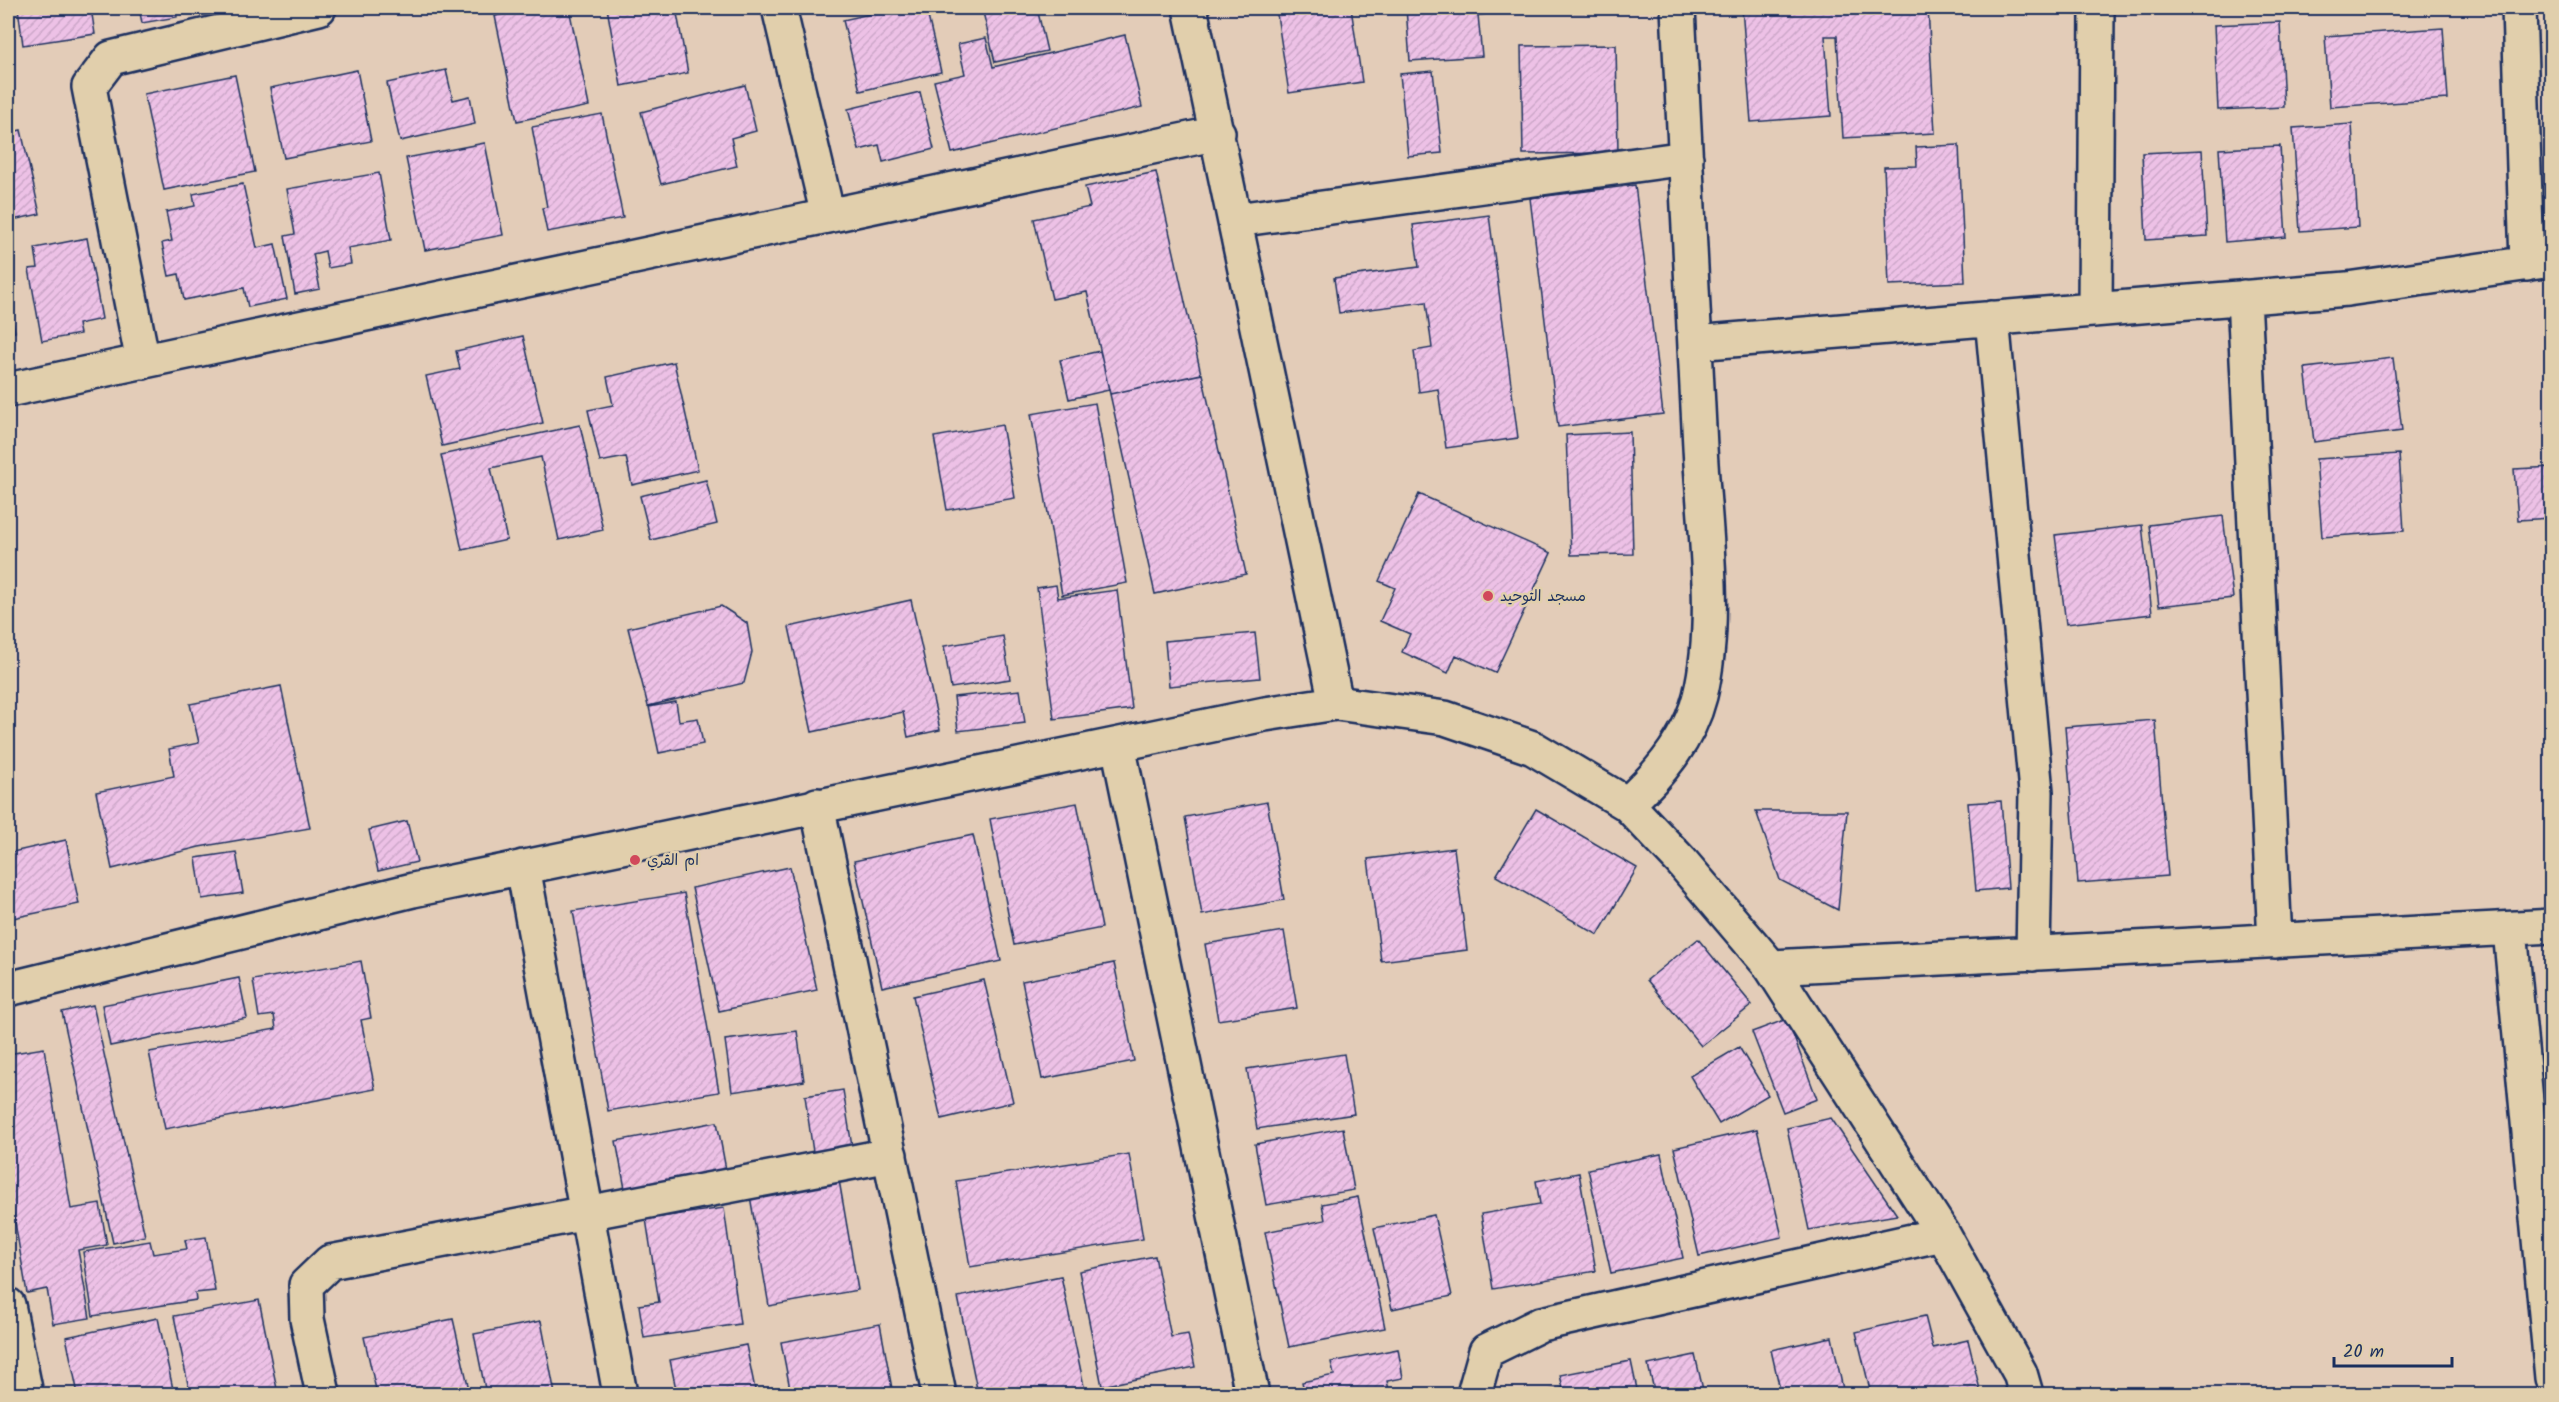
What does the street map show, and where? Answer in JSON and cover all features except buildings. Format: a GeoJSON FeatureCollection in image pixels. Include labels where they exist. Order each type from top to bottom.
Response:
{"type":"FeatureCollection","features":[{"type":"Feature","properties":{"kind":"street"},"geometry":{"type":"LineString","coordinates":[[143,362],[89,87],[111,58],[319,8]]}},
{"type":"Feature","properties":{"kind":"street"},"geometry":{"type":"LineString","coordinates":[[779,8],[828,216]]}},
{"type":"Feature","properties":{"kind":"street"},"geometry":{"type":"LineString","coordinates":[[1190,8],[1336,703]]}},
{"type":"Feature","properties":{"kind":"street"},"geometry":{"type":"LineString","coordinates":[[1627,804],[1650,783],[1670,759],[1699,700],[1706,666],[1707,569],[1678,8]]}},
{"type":"Feature","properties":{"kind":"street"},"geometry":{"type":"LineString","coordinates":[[2095,310],[2097,8]]}},
{"type":"Feature","properties":{"kind":"street"},"geometry":{"type":"LineString","coordinates":[[1695,343],[2347,289],[2539,262],[2519,8]]}},
{"type":"Feature","properties":{"kind":"street"},"geometry":{"type":"LineString","coordinates":[[8,390],[1218,133]]}},
{"type":"Feature","properties":{"kind":"street"},"geometry":{"type":"LineString","coordinates":[[1236,220],[1686,158]]}},
{"type":"Feature","properties":{"kind":"street"},"geometry":{"type":"LineString","coordinates":[[2244,297],[2275,941]]}},
{"type":"Feature","properties":{"kind":"street"},"geometry":{"type":"LineString","coordinates":[[1992,318],[2036,792],[2033,954]]}},
{"type":"Feature","properties":{"kind":"street"},"geometry":{"type":"LineString","coordinates":[[8,989],[413,890],[1264,714],[1336,703],[1445,718],[1533,748],[1627,804],[1681,861],[1771,967],[1943,1234],[2020,1372],[2026,1395]]}},
{"type":"Feature","properties":{"kind":"street"},"geometry":{"type":"LineString","coordinates":[[1118,745],[1252,1395]]}},
{"type":"Feature","properties":{"kind":"street"},"geometry":{"type":"LineString","coordinates":[[817,805],[939,1395]]}},
{"type":"Feature","properties":{"kind":"street"},"geometry":{"type":"LineString","coordinates":[[523,867],[620,1395]]}},
{"type":"Feature","properties":{"kind":"street"},"geometry":{"type":"LineString","coordinates":[[1771,967],[2552,926]]}},
{"type":"Feature","properties":{"kind":"street"},"geometry":{"type":"LineString","coordinates":[[2510,930],[2543,1184],[2552,1378]]}},
{"type":"Feature","properties":{"kind":"street"},"geometry":{"type":"LineString","coordinates":[[323,1395],[307,1318],[306,1285],[330,1262],[890,1155]]}},
{"type":"Feature","properties":{"kind":"street"},"geometry":{"type":"LineString","coordinates":[[1474,1395],[1486,1351],[1541,1324],[1943,1234]]}},
{"type":"Feature","properties":{"kind":"street"},"geometry":{"type":"LineString","coordinates":[[8,1305],[26,1395]]}},
{"type":"Feature","properties":{"kind":"place","name":"مسجد التوحيد"},"geometry":{"type":"Point","coordinates":[1488,596]}},
{"type":"Feature","properties":{"kind":"place","name":"ام القري"},"geometry":{"type":"Point","coordinates":[635,860]}}]}
